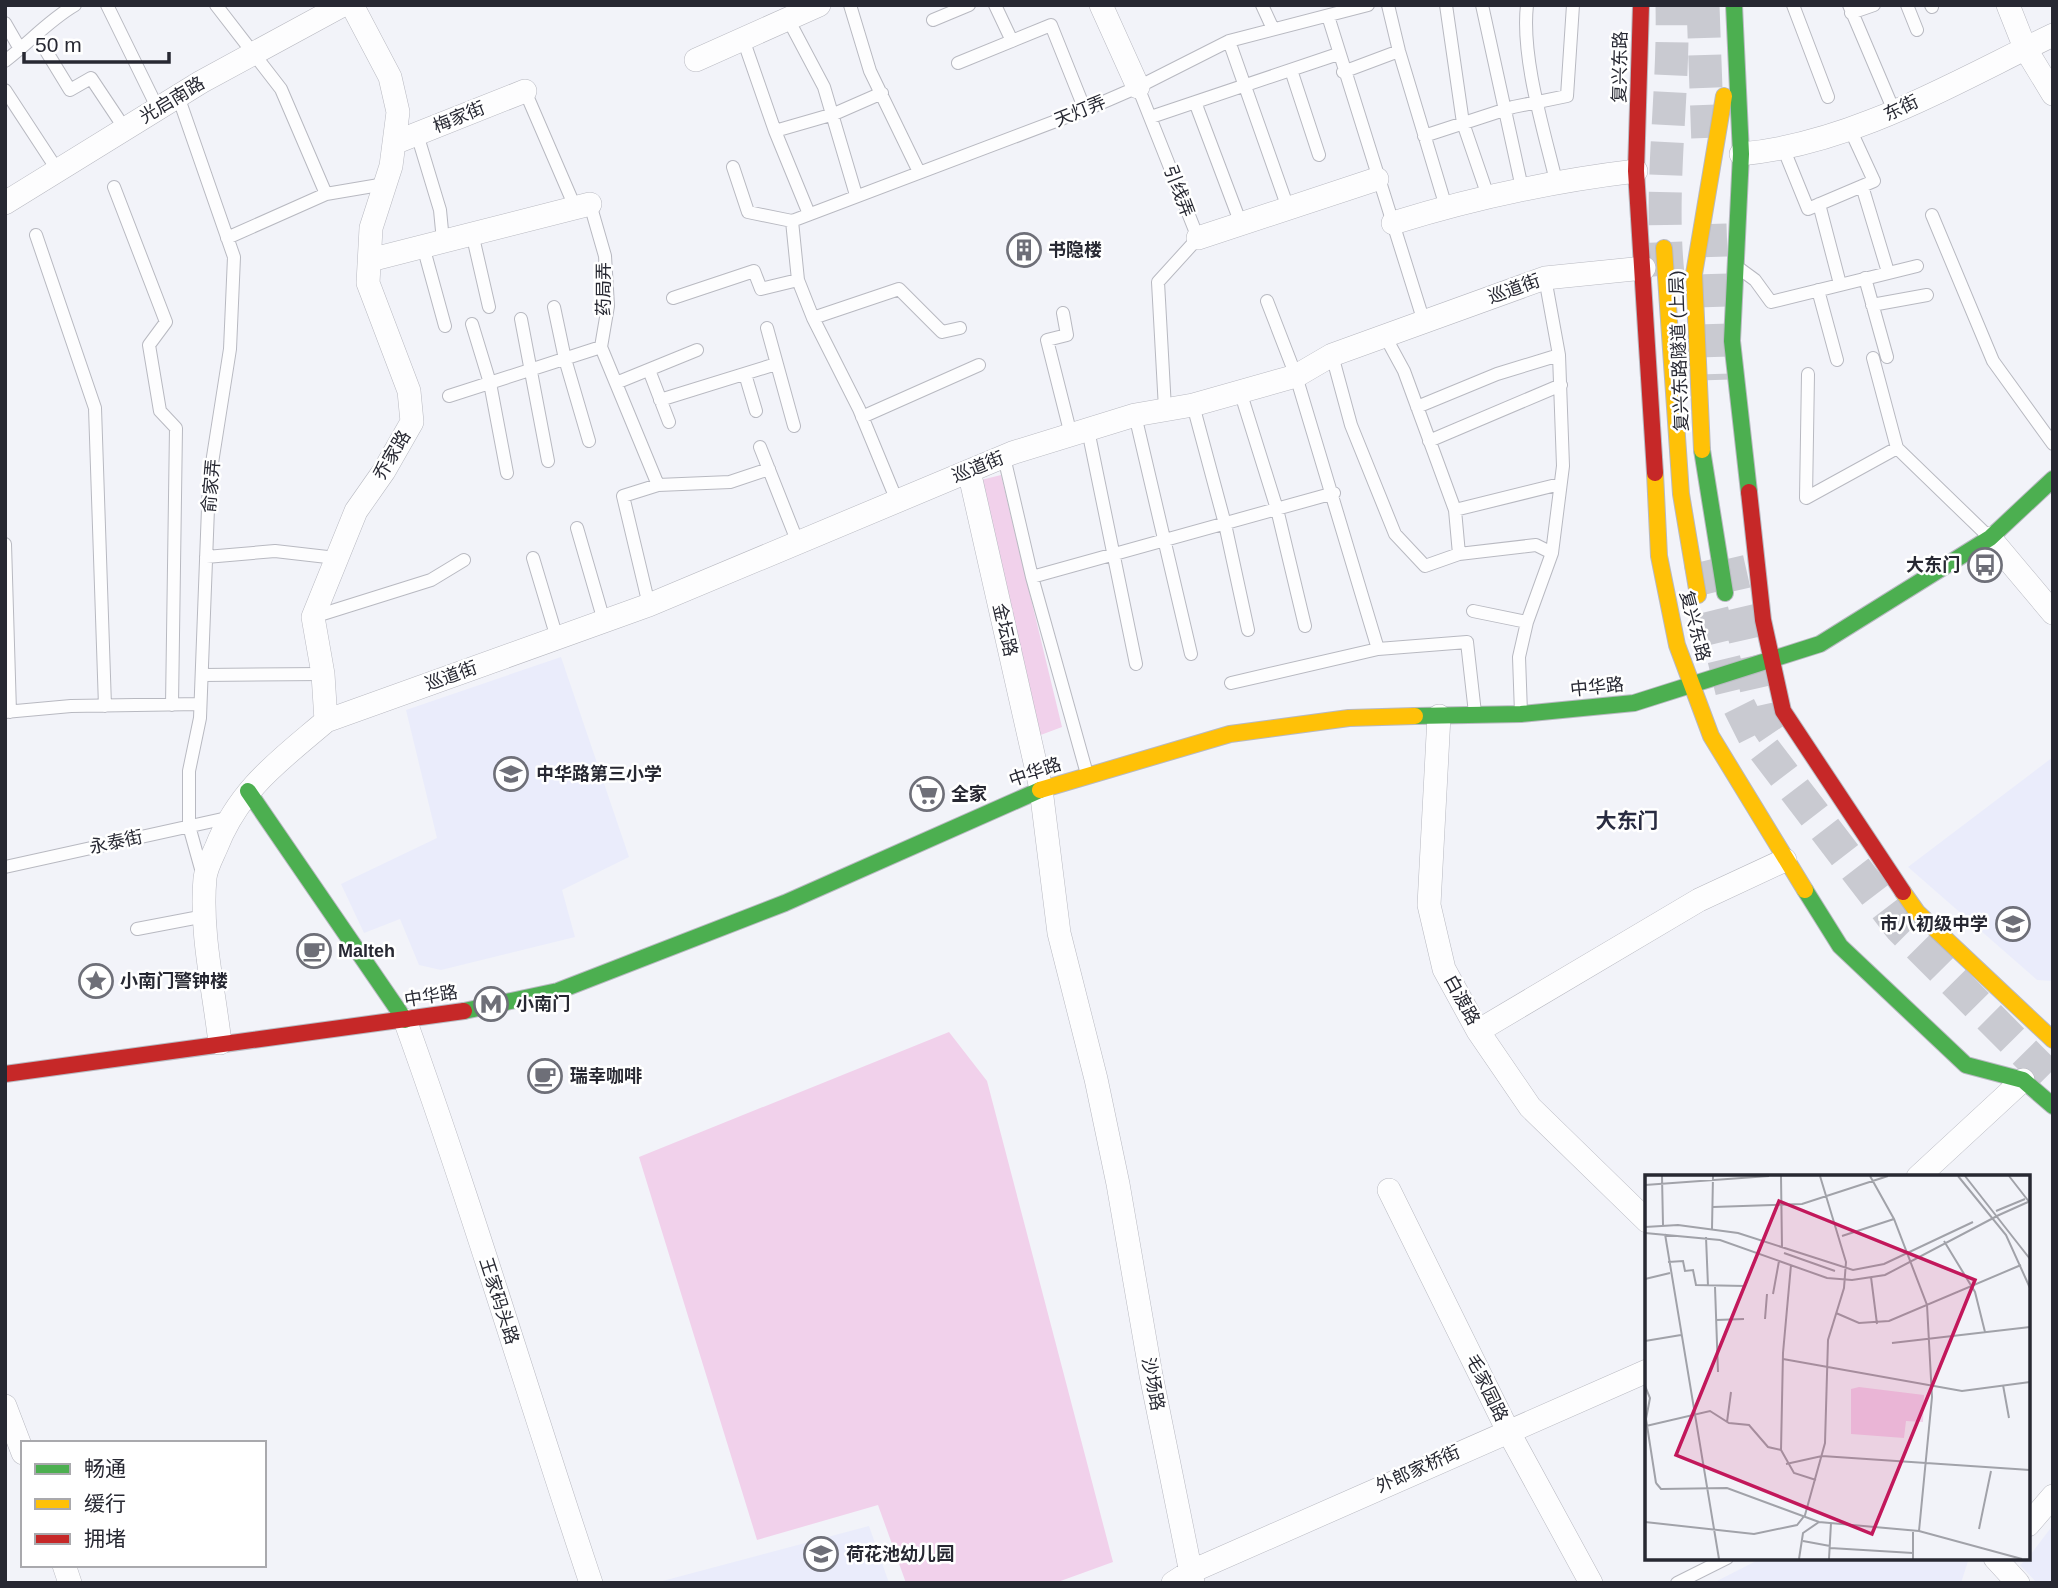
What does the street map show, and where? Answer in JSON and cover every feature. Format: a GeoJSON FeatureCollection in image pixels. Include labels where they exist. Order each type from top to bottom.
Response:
{"type":"FeatureCollection","features":[{"type":"Feature","properties":{"kind":"main road","name":"复兴东路"},"geometry":{"type":"LineString","coordinates":[[1641,5],[1638,142],[1644,174],[1644,268],[1659,556],[1677,645],[1711,736],[1840,946],[1966,1065],[2028,1075],[2053,1106]]}},
{"type":"Feature","properties":{"kind":"main road"},"geometry":{"type":"LineString","coordinates":[[1734,5],[1741,154],[1732,341],[1763,620],[1783,711],[1917,912],[2053,1041]]}},
{"type":"Feature","properties":{"kind":"main road","name":"复兴东路隧道 (上层)"},"geometry":{"type":"LineString","coordinates":[[1725,593],[1703,464],[1694,274],[1735,26]]}},
{"type":"Feature","properties":{"kind":"main road","name":"复兴东路隧道 (上层)"},"geometry":{"type":"LineString","coordinates":[[1663,230],[1681,494],[1698,595]]}},
{"type":"Feature","properties":{"kind":"main road","name":"中华路"},"geometry":{"type":"LineString","coordinates":[[5,1074],[343,1025],[405,1020],[501,1005],[558,991],[785,903],[981,813],[1041,789],[1230,734],[1349,718],[1521,714],[1634,703],[1820,644],[1990,538],[2053,479]]}},
{"type":"Feature","properties":{"kind":"main road"},"geometry":{"type":"LineString","coordinates":[[248,791],[405,1020]]}},
{"type":"Feature","properties":{"kind":"street","name":"光启南路"},"geometry":{"type":"LineString","coordinates":[[5,203],[178,96],[343,5]]}},
{"type":"Feature","properties":{"kind":"street","name":"乔家路"},"geometry":{"type":"LineString","coordinates":[[313,617],[356,512],[384,471],[412,422],[409,391],[368,283],[371,228],[385,184],[398,112],[390,76],[352,5]]}},
{"type":"Feature","properties":{"kind":"street"},"geometry":{"type":"LineString","coordinates":[[696,60],[819,5]]}},
{"type":"Feature","properties":{"kind":"street"},"geometry":{"type":"LineString","coordinates":[[1101,5],[1138,87]]}},
{"type":"Feature","properties":{"kind":"street"},"geometry":{"type":"LineString","coordinates":[[2008,5],[2025,48],[2053,94]]}},
{"type":"Feature","properties":{"kind":"street","name":"东街"},"geometry":{"type":"LineString","coordinates":[[1741,154],[1784,150],[1850,129],[1894,111],[2053,35]]}},
{"type":"Feature","properties":{"kind":"street","name":"梅家街"},"geometry":{"type":"LineString","coordinates":[[394,143],[525,90]]}},
{"type":"Feature","properties":{"kind":"street"},"geometry":{"type":"LineString","coordinates":[[1393,223],[1488,196],[1556,181],[1644,174]]}},
{"type":"Feature","properties":{"kind":"street"},"geometry":{"type":"LineString","coordinates":[[1198,239],[1377,179]]}},
{"type":"Feature","properties":{"kind":"street"},"geometry":{"type":"LineString","coordinates":[[370,260],[582,206]]}},
{"type":"Feature","properties":{"kind":"street","name":"巡道街"},"geometry":{"type":"LineString","coordinates":[[326,721],[649,605],[1004,457],[1135,415],[1193,405],[1296,376],[1332,355],[1545,278],[1644,268]]}},
{"type":"Feature","properties":{"kind":"street","name":"金坛路"},"geometry":{"type":"LineString","coordinates":[[969,471],[1041,789],[1059,933],[1096,1079],[1118,1184]]}},
{"type":"Feature","properties":{"kind":"street"},"geometry":{"type":"LineString","coordinates":[[1990,538],[2053,612]]}},
{"type":"Feature","properties":{"kind":"street"},"geometry":{"type":"LineString","coordinates":[[220,1043],[205,916],[205,876],[227,818],[248,791],[267,771],[326,721],[323,674],[313,617]]}},
{"type":"Feature","properties":{"kind":"street","name":"白渡路"},"geometry":{"type":"LineString","coordinates":[[1439,716],[1429,905],[1444,969],[1478,1031],[1530,1107],[1645,1219]]}},
{"type":"Feature","properties":{"kind":"street"},"geometry":{"type":"LineString","coordinates":[[1478,1031],[1699,900],[1785,860]]}},
{"type":"Feature","properties":{"kind":"street","name":"王家码头路"},"geometry":{"type":"LineString","coordinates":[[405,1020],[458,1169],[496,1297],[591,1583]]}},
{"type":"Feature","properties":{"kind":"street"},"geometry":{"type":"LineString","coordinates":[[1920,1175],[2028,1075]]}},
{"type":"Feature","properties":{"kind":"street","name":"沙场路"},"geometry":{"type":"LineString","coordinates":[[1118,1184],[1186,1579]]}},
{"type":"Feature","properties":{"kind":"street","name":"毛家园路"},"geometry":{"type":"LineString","coordinates":[[1388,1190],[1507,1429],[1591,1583]]}},
{"type":"Feature","properties":{"kind":"street","name":"外郎家桥街"},"geometry":{"type":"LineString","coordinates":[[1186,1579],[1507,1429],[1645,1372]]}},
{"type":"Feature","properties":{"kind":"street"},"geometry":{"type":"LineString","coordinates":[[5,1406],[21,1448]]}},
{"type":"Feature","properties":{"kind":"street"},"geometry":{"type":"LineString","coordinates":[[2030,1523],[2053,1496]]}},
{"type":"Feature","properties":{"kind":"street"},"geometry":{"type":"LineString","coordinates":[[1995,1565],[2018,1583]]}},
{"type":"Feature","properties":{"kind":"lane"},"geometry":{"type":"LineString","coordinates":[[5,61],[37,36],[57,15],[75,5]]}},
{"type":"Feature","properties":{"kind":"lane"},"geometry":{"type":"LineString","coordinates":[[216,5],[281,89],[326,194]]}},
{"type":"Feature","properties":{"kind":"lane"},"geometry":{"type":"LineString","coordinates":[[850,5],[870,71],[919,172]]}},
{"type":"Feature","properties":{"kind":"lane"},"geometry":{"type":"LineString","coordinates":[[933,20],[969,5]]}},
{"type":"Feature","properties":{"kind":"lane"},"geometry":{"type":"LineString","coordinates":[[995,5],[1012,41]]}},
{"type":"Feature","properties":{"kind":"lane"},"geometry":{"type":"LineString","coordinates":[[1262,5],[1273,30]]}},
{"type":"Feature","properties":{"kind":"lane","name":"天灯弄"},"geometry":{"type":"LineString","coordinates":[[792,221],[1085,110],[1138,87],[1229,41],[1368,5]]}},
{"type":"Feature","properties":{"kind":"lane"},"geometry":{"type":"LineString","coordinates":[[1388,5],[1399,51],[1446,207]]}},
{"type":"Feature","properties":{"kind":"lane"},"geometry":{"type":"LineString","coordinates":[[1446,5],[1463,123],[1488,196]]}},
{"type":"Feature","properties":{"kind":"lane"},"geometry":{"type":"LineString","coordinates":[[1482,5],[1522,188]]}},
{"type":"Feature","properties":{"kind":"lane"},"geometry":{"type":"LineString","coordinates":[[1527,5],[1525,20],[1537,102],[1556,181]]}},
{"type":"Feature","properties":{"kind":"lane"},"geometry":{"type":"LineString","coordinates":[[1424,136],[1506,109],[1567,96],[1573,5]]}},
{"type":"Feature","properties":{"kind":"lane"},"geometry":{"type":"LineString","coordinates":[[1793,5],[1828,97]]}},
{"type":"Feature","properties":{"kind":"lane"},"geometry":{"type":"LineString","coordinates":[[1874,5],[1850,9],[1894,111]]}},
{"type":"Feature","properties":{"kind":"lane"},"geometry":{"type":"LineString","coordinates":[[1907,5],[1917,30]]}},
{"type":"Feature","properties":{"kind":"lane"},"geometry":{"type":"LineString","coordinates":[[108,6],[158,109]]}},
{"type":"Feature","properties":{"kind":"lane"},"geometry":{"type":"LineString","coordinates":[[1328,16],[1343,72],[1424,322]]}},
{"type":"Feature","properties":{"kind":"lane"},"geometry":{"type":"LineString","coordinates":[[788,19],[824,87],[856,195]]}},
{"type":"Feature","properties":{"kind":"lane"},"geometry":{"type":"LineString","coordinates":[[5,23],[20,49]]}},
{"type":"Feature","properties":{"kind":"lane"},"geometry":{"type":"LineString","coordinates":[[958,63],[1051,25],[1085,110]]}},
{"type":"Feature","properties":{"kind":"lane"},"geometry":{"type":"LineString","coordinates":[[37,36],[70,90],[91,78],[125,129]]}},
{"type":"Feature","properties":{"kind":"lane"},"geometry":{"type":"LineString","coordinates":[[743,39],[775,131],[810,214]]}},
{"type":"Feature","properties":{"kind":"lane"},"geometry":{"type":"LineString","coordinates":[[1229,41],[1288,208]]}},
{"type":"Feature","properties":{"kind":"lane"},"geometry":{"type":"LineString","coordinates":[[1343,72],[1399,51]]}},
{"type":"Feature","properties":{"kind":"lane"},"geometry":{"type":"LineString","coordinates":[[1151,117],[1338,54]]}},
{"type":"Feature","properties":{"kind":"lane"},"geometry":{"type":"LineString","coordinates":[[1291,70],[1319,155]]}},
{"type":"Feature","properties":{"kind":"lane","name":"引线弄"},"geometry":{"type":"LineString","coordinates":[[1138,87],[1198,239],[1158,282],[1165,409]]}},
{"type":"Feature","properties":{"kind":"lane"},"geometry":{"type":"LineString","coordinates":[[5,90],[58,171]]}},
{"type":"Feature","properties":{"kind":"lane","name":"药局弄"},"geometry":{"type":"LineString","coordinates":[[525,90],[605,256],[608,306],[601,348]]}},
{"type":"Feature","properties":{"kind":"lane"},"geometry":{"type":"LineString","coordinates":[[775,131],[834,114],[882,93]]}},
{"type":"Feature","properties":{"kind":"lane","name":"俞家弄"},"geometry":{"type":"LineString","coordinates":[[178,96],[234,257],[230,349],[209,482],[201,704],[189,771],[189,826],[205,883]]}},
{"type":"Feature","properties":{"kind":"lane"},"geometry":{"type":"LineString","coordinates":[[1195,102],[1241,224]]}},
{"type":"Feature","properties":{"kind":"lane"},"geometry":{"type":"LineString","coordinates":[[1784,150],[1808,209],[1874,181],[1850,129]]}},
{"type":"Feature","properties":{"kind":"lane"},"geometry":{"type":"LineString","coordinates":[[417,134],[440,210],[433,244],[444,326]]}},
{"type":"Feature","properties":{"kind":"lane"},"geometry":{"type":"LineString","coordinates":[[733,167],[748,212],[792,221],[798,280],[813,318],[862,417],[897,501]]}},
{"type":"Feature","properties":{"kind":"lane"},"geometry":{"type":"LineString","coordinates":[[228,238],[326,194],[385,184]]}},
{"type":"Feature","properties":{"kind":"lane"},"geometry":{"type":"LineString","coordinates":[[1862,186],[1888,272]]}},
{"type":"Feature","properties":{"kind":"lane"},"geometry":{"type":"LineString","coordinates":[[114,187],[166,322],[149,345],[160,411],[176,428],[172,705]]}},
{"type":"Feature","properties":{"kind":"lane"},"geometry":{"type":"LineString","coordinates":[[1819,204],[1840,284]]}},
{"type":"Feature","properties":{"kind":"lane"},"geometry":{"type":"LineString","coordinates":[[1932,215],[1993,361],[2053,444]]}},
{"type":"Feature","properties":{"kind":"lane"},"geometry":{"type":"LineString","coordinates":[[472,233],[489,307]]}},
{"type":"Feature","properties":{"kind":"lane"},"geometry":{"type":"LineString","coordinates":[[36,235],[95,408],[105,706]]}},
{"type":"Feature","properties":{"kind":"lane"},"geometry":{"type":"LineString","coordinates":[[1735,265],[1755,279],[1771,302],[1917,266]]}},
{"type":"Feature","properties":{"kind":"lane"},"geometry":{"type":"LineString","coordinates":[[673,298],[754,271],[761,289],[798,280]]}},
{"type":"Feature","properties":{"kind":"lane"},"geometry":{"type":"LineString","coordinates":[[1521,714],[1519,657],[1527,622],[1552,553],[1560,484],[1559,355],[1545,278]]}},
{"type":"Feature","properties":{"kind":"lane"},"geometry":{"type":"LineString","coordinates":[[1865,278],[1897,448],[1990,538]]}},
{"type":"Feature","properties":{"kind":"lane"},"geometry":{"type":"LineString","coordinates":[[813,318],[899,289],[942,332],[960,328]]}},
{"type":"Feature","properties":{"kind":"lane"},"geometry":{"type":"LineString","coordinates":[[1818,290],[1837,360]]}},
{"type":"Feature","properties":{"kind":"lane"},"geometry":{"type":"LineString","coordinates":[[1872,305],[1927,295]]}},
{"type":"Feature","properties":{"kind":"lane"},"geometry":{"type":"LineString","coordinates":[[1268,301],[1334,493],[1378,649]]}},
{"type":"Feature","properties":{"kind":"lane"},"geometry":{"type":"LineString","coordinates":[[554,307],[565,359],[589,442]]}},
{"type":"Feature","properties":{"kind":"lane"},"geometry":{"type":"LineString","coordinates":[[1063,313],[1067,335],[1047,340],[1080,433],[1114,555],[1136,664]]}},
{"type":"Feature","properties":{"kind":"lane"},"geometry":{"type":"LineString","coordinates":[[521,319],[533,369],[548,461]]}},
{"type":"Feature","properties":{"kind":"lane"},"geometry":{"type":"LineString","coordinates":[[472,324],[490,383],[507,473]]}},
{"type":"Feature","properties":{"kind":"lane"},"geometry":{"type":"LineString","coordinates":[[767,328],[794,426]]}},
{"type":"Feature","properties":{"kind":"lane"},"geometry":{"type":"LineString","coordinates":[[1385,336],[1404,371],[1455,510],[1459,554]]}},
{"type":"Feature","properties":{"kind":"lane"},"geometry":{"type":"LineString","coordinates":[[449,396],[601,348],[658,485]]}},
{"type":"Feature","properties":{"kind":"lane"},"geometry":{"type":"LineString","coordinates":[[616,383],[697,350]]}},
{"type":"Feature","properties":{"kind":"lane"},"geometry":{"type":"LineString","coordinates":[[1332,355],[1351,425],[1395,534],[1425,566],[1459,554],[1536,545],[1552,553]]}},
{"type":"Feature","properties":{"kind":"lane"},"geometry":{"type":"LineString","coordinates":[[1417,407],[1497,374],[1559,355]]}},
{"type":"Feature","properties":{"kind":"lane"},"geometry":{"type":"LineString","coordinates":[[660,400],[776,364]]}},
{"type":"Feature","properties":{"kind":"lane"},"geometry":{"type":"LineString","coordinates":[[862,417],[979,365]]}},
{"type":"Feature","properties":{"kind":"lane"},"geometry":{"type":"LineString","coordinates":[[649,370],[669,422]]}},
{"type":"Feature","properties":{"kind":"lane"},"geometry":{"type":"LineString","coordinates":[[745,374],[756,411]]}},
{"type":"Feature","properties":{"kind":"lane"},"geometry":{"type":"LineString","coordinates":[[1808,374],[1806,498],[1897,448]]}},
{"type":"Feature","properties":{"kind":"lane"},"geometry":{"type":"LineString","coordinates":[[1429,441],[1561,385]]}},
{"type":"Feature","properties":{"kind":"lane"},"geometry":{"type":"LineString","coordinates":[[1240,391],[1277,509],[1305,626]]}},
{"type":"Feature","properties":{"kind":"lane"},"geometry":{"type":"LineString","coordinates":[[1193,405],[1225,524],[1248,630]]}},
{"type":"Feature","properties":{"kind":"lane"},"geometry":{"type":"LineString","coordinates":[[1135,415],[1167,540],[1191,654]]}},
{"type":"Feature","properties":{"kind":"lane"},"geometry":{"type":"LineString","coordinates":[[760,447],[798,542]]}},
{"type":"Feature","properties":{"kind":"lane"},"geometry":{"type":"LineString","coordinates":[[1004,457],[1032,577],[1087,775]]}},
{"type":"Feature","properties":{"kind":"lane"},"geometry":{"type":"LineString","coordinates":[[649,605],[623,496],[658,485],[730,482],[769,470]]}},
{"type":"Feature","properties":{"kind":"lane"},"geometry":{"type":"LineString","coordinates":[[1455,510],[1560,484]]}},
{"type":"Feature","properties":{"kind":"lane"},"geometry":{"type":"LineString","coordinates":[[1032,577],[1334,493]]}},
{"type":"Feature","properties":{"kind":"lane"},"geometry":{"type":"LineString","coordinates":[[577,528],[604,621]]}},
{"type":"Feature","properties":{"kind":"lane"},"geometry":{"type":"LineString","coordinates":[[5,544],[8,712],[201,704]]}},
{"type":"Feature","properties":{"kind":"lane"},"geometry":{"type":"LineString","coordinates":[[206,558],[275,551],[336,558]]}},
{"type":"Feature","properties":{"kind":"lane"},"geometry":{"type":"LineString","coordinates":[[533,558],[557,638]]}},
{"type":"Feature","properties":{"kind":"lane"},"geometry":{"type":"LineString","coordinates":[[313,617],[431,580],[464,560]]}},
{"type":"Feature","properties":{"kind":"lane"},"geometry":{"type":"LineString","coordinates":[[1473,611],[1527,622]]}},
{"type":"Feature","properties":{"kind":"lane"},"geometry":{"type":"LineString","coordinates":[[1231,683],[1378,649],[1467,642],[1476,715]]}},
{"type":"Feature","properties":{"kind":"lane"},"geometry":{"type":"LineString","coordinates":[[202,674],[323,674]]}},
{"type":"Feature","properties":{"kind":"lane","name":"永泰街"},"geometry":{"type":"LineString","coordinates":[[5,867],[227,818]]}},
{"type":"Feature","properties":{"kind":"lane"},"geometry":{"type":"LineString","coordinates":[[136,929],[205,916]]}},
{"type":"Feature","properties":{"kind":"lane"},"geometry":{"type":"LineString","coordinates":[[1677,1583],[1723,1560]]}},
{"type":"Feature","properties":{"kind":"shaded area"},"geometry":{"type":"Polygon","coordinates":[[[1001,475],[1062,727],[1038,736],[981,480],[1001,475]]]}},
{"type":"Feature","properties":{"kind":"shaded area","name":"中华路第三小学"},"geometry":{"type":"Polygon","coordinates":[[[561,657],[629,857],[562,890],[575,937],[441,970],[419,965],[400,919],[364,933],[341,884],[437,838],[406,710],[561,657]]]}},
{"type":"Feature","properties":{"kind":"shaded area","name":"市八初级中学"},"geometry":{"type":"Polygon","coordinates":[[[2053,757],[2053,981],[2037,980],[1908,867],[2053,757]]]}},
{"type":"Feature","properties":{"kind":"shaded area"},"geometry":{"type":"Polygon","coordinates":[[[949,1032],[987,1081],[1113,1562],[1055,1583],[906,1583],[878,1505],[757,1540],[639,1157],[949,1032]]]}},
{"type":"Feature","properties":{"kind":"shaded area"},"geometry":{"type":"Polygon","coordinates":[[[2053,1525],[2053,1583],[2037,1583],[2020,1565],[2030,1560],[2030,1555],[2053,1525]]]}},
{"type":"Feature","properties":{"kind":"shaded area","name":"荷花池幼儿园"},"geometry":{"type":"Polygon","coordinates":[[[869,1526],[889,1583],[655,1583],[869,1526]]]}},
{"type":"Feature","properties":{"kind":"shaded area"},"geometry":{"type":"Polygon","coordinates":[[[1758,1560],[1968,1560],[1961,1583],[1713,1583],[1758,1560]]]}},
{"type":"Feature","properties":{"kind":"tunnel"},"geometry":{"type":"LineString","coordinates":[[1668,275],[1665,208],[1672,5]]}},
{"type":"Feature","properties":{"kind":"tunnel"},"geometry":{"type":"LineString","coordinates":[[1703,5],[1708,146]]}},
{"type":"Feature","properties":{"kind":"tunnel"},"geometry":{"type":"LineString","coordinates":[[1710,224],[1715,380]]}},
{"type":"Feature","properties":{"kind":"tunnel"},"geometry":{"type":"LineString","coordinates":[[1727,559],[1763,718],[1773,733]]}},
{"type":"Feature","properties":{"kind":"tunnel"},"geometry":{"type":"LineString","coordinates":[[1700,562],[1732,692],[1754,736],[1900,927],[2053,1081]]}},
{"type":"Feature","properties":{"kind":"traffic: fast"},"geometry":{"type":"LineString","coordinates":[[1734,5],[1741,154],[1732,341],[1749,492]]}},
{"type":"Feature","properties":{"kind":"traffic: fast"},"geometry":{"type":"LineString","coordinates":[[1702,450],[1725,593]]}},
{"type":"Feature","properties":{"kind":"traffic: fast"},"geometry":{"type":"LineString","coordinates":[[1415,716],[1521,714],[1634,703],[1820,644],[1990,538],[2053,479]]}},
{"type":"Feature","properties":{"kind":"traffic: fast"},"geometry":{"type":"LineString","coordinates":[[464,1011],[558,991],[785,903],[1040,790]]}},
{"type":"Feature","properties":{"kind":"traffic: fast"},"geometry":{"type":"LineString","coordinates":[[248,791],[405,1020]]}},
{"type":"Feature","properties":{"kind":"traffic: fast"},"geometry":{"type":"LineString","coordinates":[[1805,890],[1840,946],[1966,1065],[2023,1080],[2053,1106]]}},
{"type":"Feature","properties":{"kind":"traffic: slow"},"geometry":{"type":"LineString","coordinates":[[1702,450],[1694,274],[1724,96]]}},
{"type":"Feature","properties":{"kind":"traffic: slow"},"geometry":{"type":"LineString","coordinates":[[1664,248],[1681,494],[1698,595]]}},
{"type":"Feature","properties":{"kind":"traffic: slow"},"geometry":{"type":"LineString","coordinates":[[1655,473],[1659,556],[1677,645],[1711,736],[1805,890]]}},
{"type":"Feature","properties":{"kind":"traffic: slow"},"geometry":{"type":"LineString","coordinates":[[1040,790],[1230,734],[1349,718],[1415,716]]}},
{"type":"Feature","properties":{"kind":"traffic: slow"},"geometry":{"type":"LineString","coordinates":[[1903,892],[1917,912],[2053,1040]]}},
{"type":"Feature","properties":{"kind":"traffic: jam"},"geometry":{"type":"LineString","coordinates":[[1641,5],[1636,171],[1655,473]]}},
{"type":"Feature","properties":{"kind":"traffic: jam"},"geometry":{"type":"LineString","coordinates":[[1749,492],[1763,620],[1783,711],[1903,892]]}},
{"type":"Feature","properties":{"kind":"traffic: jam"},"geometry":{"type":"LineString","coordinates":[[5,1074],[464,1011]]}},
{"type":"Feature","properties":{"kind":"place","name":"书隐楼"},"geometry":{"type":"Point","coordinates":[1024,250]}},
{"type":"Feature","properties":{"kind":"place","name":"大东门"},"geometry":{"type":"Point","coordinates":[1985,565]}},
{"type":"Feature","properties":{"kind":"place","name":"中华路第三小学"},"geometry":{"type":"Point","coordinates":[511,774]}},
{"type":"Feature","properties":{"kind":"place","name":"全家"},"geometry":{"type":"Point","coordinates":[927,794]}},
{"type":"Feature","properties":{"kind":"place","name":"市八初级中学"},"geometry":{"type":"Point","coordinates":[2013,924]}},
{"type":"Feature","properties":{"kind":"place","name":"Malteh"},"geometry":{"type":"Point","coordinates":[314,951]}},
{"type":"Feature","properties":{"kind":"place","name":"小南门警钟楼"},"geometry":{"type":"Point","coordinates":[96,981]}},
{"type":"Feature","properties":{"kind":"place","name":"小南门"},"geometry":{"type":"Point","coordinates":[491,1004]}},
{"type":"Feature","properties":{"kind":"place","name":"瑞幸咖啡"},"geometry":{"type":"Point","coordinates":[545,1076]}},
{"type":"Feature","properties":{"kind":"place","name":"荷花池幼儿园"},"geometry":{"type":"Point","coordinates":[821,1554]}},
{"type":"Feature","properties":{"kind":"district","name":"大东门"},"geometry":{"type":"Point","coordinates":[1627,821]}}]}
